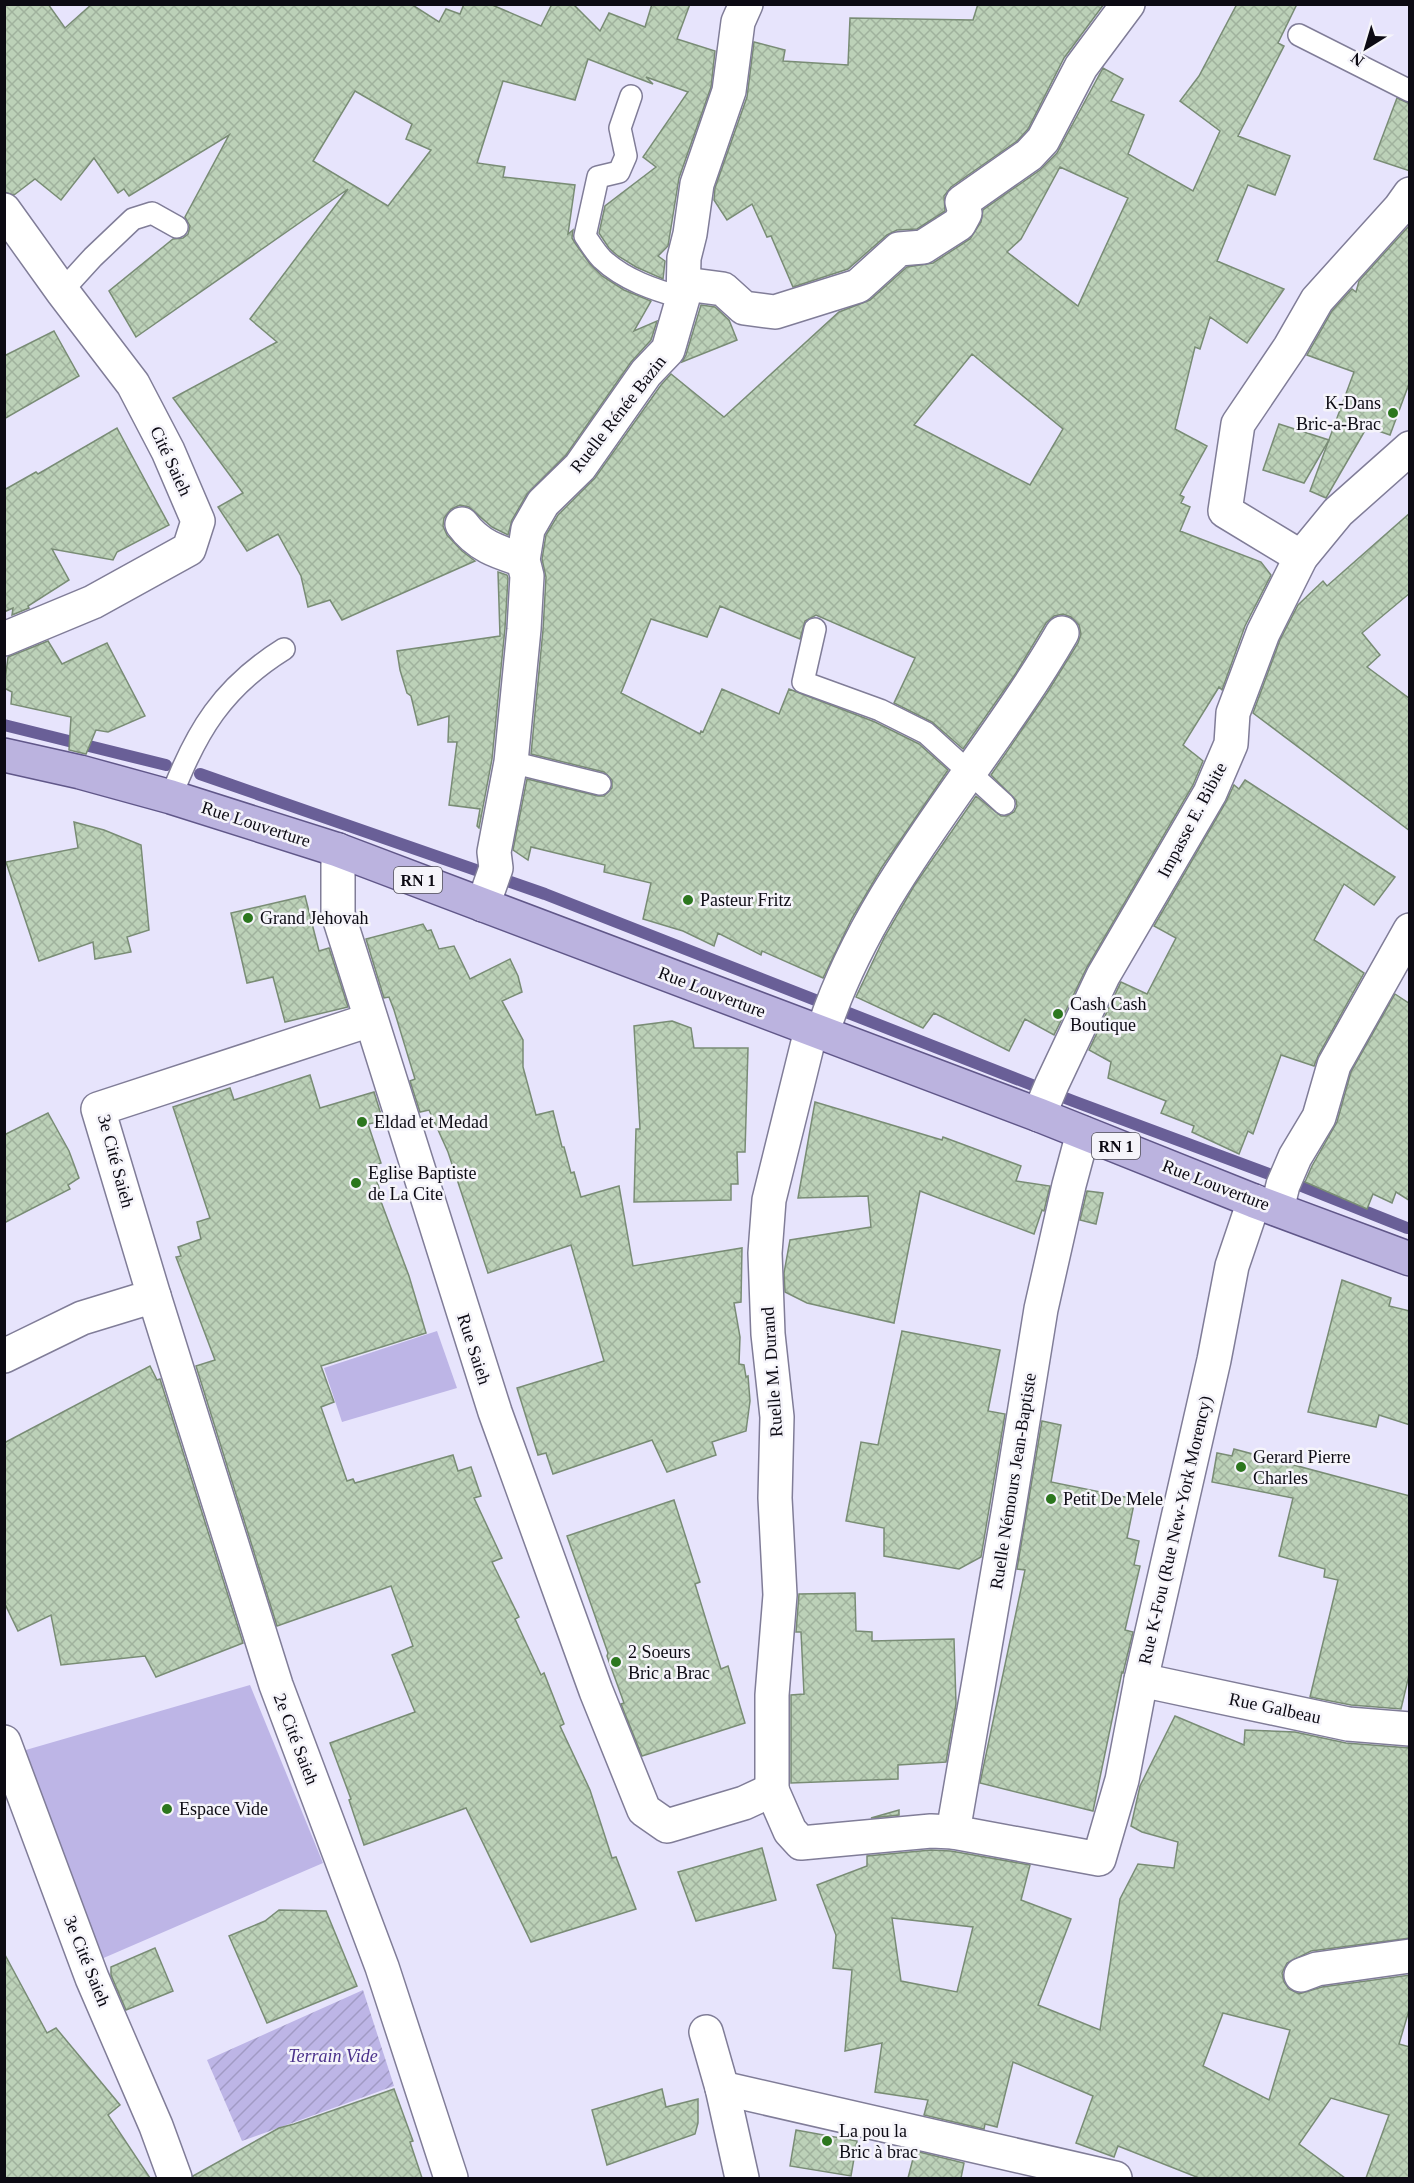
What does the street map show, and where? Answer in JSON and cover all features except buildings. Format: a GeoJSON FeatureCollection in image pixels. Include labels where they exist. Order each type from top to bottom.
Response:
{"type":"FeatureCollection","features":[{"type":"Feature","properties":{"kind":"main road","name":"Rue Louverture"},"geometry":{"type":"LineString","coordinates":[[4,755],[80,772],[171,797],[338,850],[486,878],[824,1018],[1046,1098],[1083,1133],[1276,1193],[1410,1259]]}},
{"type":"Feature","properties":{"kind":"street","name":"Ruelle Rénée Bazin"},"geometry":{"type":"LineString","coordinates":[[486,878],[511,762],[524,629],[527,576],[523,560],[528,529],[543,502],[580,467],[646,374],[668,350],[684,291],[684,258],[697,184],[729,91],[738,22],[746,4]]}},
{"type":"Feature","properties":{"kind":"street"},"geometry":{"type":"LineString","coordinates":[[684,291],[723,289],[744,308],[775,312],[858,286],[899,249],[923,247],[959,224],[965,213],[963,202],[1029,155],[1042,140],[1081,67],[1128,4]]}},
{"type":"Feature","properties":{"kind":"street"},"geometry":{"type":"LineString","coordinates":[[1301,557],[1225,511],[1238,424],[1290,347],[1317,300],[1410,194]]}},
{"type":"Feature","properties":{"kind":"street","name":"Cité Saieh"},"geometry":{"type":"LineString","coordinates":[[4,210],[133,384],[168,451],[198,521],[189,549],[93,602],[4,639]]}},
{"type":"Feature","properties":{"kind":"street","name":"Impasse E. Bibite"},"geometry":{"type":"LineString","coordinates":[[1046,1098],[1103,976],[1210,793],[1231,744],[1233,713],[1259,643],[1301,557],[1338,512],[1410,448]]}},
{"type":"Feature","properties":{"kind":"street"},"geometry":{"type":"LineString","coordinates":[[462,524],[476,540],[488,548],[523,560]]}},
{"type":"Feature","properties":{"kind":"street"},"geometry":{"type":"LineString","coordinates":[[824,1018],[860,941],[903,866],[1042,669],[1062,633]]}},
{"type":"Feature","properties":{"kind":"street","name":"Rue Saieh"},"geometry":{"type":"LineString","coordinates":[[338,850],[338,914],[370,1020],[495,1412],[596,1691],[644,1810],[667,1826],[744,1803],[772,1790]]}},
{"type":"Feature","properties":{"kind":"street","name":"Rue K-Fou (Rue New-York Morency)"},"geometry":{"type":"LineString","coordinates":[[953,1832],[1099,1859],[1122,1780],[1141,1680],[1214,1360],[1232,1266],[1319,1117],[1334,1065],[1410,930]]}},
{"type":"Feature","properties":{"kind":"street","name":"Ruelle M. Durand"},"geometry":{"type":"LineString","coordinates":[[772,1790],[772,1695],[780,1595],[775,1498],[777,1417],[768,1334],[765,1252],[769,1200],[824,1018]]}},
{"type":"Feature","properties":{"kind":"street","name":"3e Cité Saieh"},"geometry":{"type":"LineString","coordinates":[[154,1296],[98,1109],[370,1020]]}},
{"type":"Feature","properties":{"kind":"street","name":"Ruelle Némours Jean-Baptiste"},"geometry":{"type":"LineString","coordinates":[[953,1832],[1041,1310],[1083,1133]]}},
{"type":"Feature","properties":{"kind":"street"},"geometry":{"type":"LineString","coordinates":[[4,1356],[82,1318],[154,1296]]}},
{"type":"Feature","properties":{"kind":"street","name":"2e Cité Saieh"},"geometry":{"type":"LineString","coordinates":[[154,1296],[276,1685],[382,1967],[452,2178]]}},
{"type":"Feature","properties":{"kind":"street","name":"Rue Galbeau"},"geometry":{"type":"LineString","coordinates":[[1141,1680],[1348,1724],[1410,1729]]}},
{"type":"Feature","properties":{"kind":"street","name":"3e Cité Saieh"},"geometry":{"type":"LineString","coordinates":[[4,1742],[92,1978],[176,2178]]}},
{"type":"Feature","properties":{"kind":"street"},"geometry":{"type":"LineString","coordinates":[[772,1790],[790,1831],[801,1843],[931,1831],[953,1832]]}},
{"type":"Feature","properties":{"kind":"street"},"geometry":{"type":"LineString","coordinates":[[1301,1975],[1317,1969],[1410,1956]]}},
{"type":"Feature","properties":{"kind":"street"},"geometry":{"type":"LineString","coordinates":[[706,2032],[722,2088],[742,2178]]}},
{"type":"Feature","properties":{"kind":"street"},"geometry":{"type":"LineString","coordinates":[[722,2088],[1115,2178]]}},
{"type":"Feature","properties":{"kind":"lane"},"geometry":{"type":"LineString","coordinates":[[1299,35],[1410,91]]}},
{"type":"Feature","properties":{"kind":"lane"},"geometry":{"type":"LineString","coordinates":[[631,96],[620,128],[626,156],[619,172],[598,177],[585,236],[602,259],[639,284],[684,291]]}},
{"type":"Feature","properties":{"kind":"lane"},"geometry":{"type":"LineString","coordinates":[[62,291],[93,256],[133,219],[153,213],[177,227]]}},
{"type":"Feature","properties":{"kind":"lane"},"geometry":{"type":"LineString","coordinates":[[815,629],[803,682],[880,710],[926,733],[1004,804]]}},
{"type":"Feature","properties":{"kind":"lane"},"geometry":{"type":"LineString","coordinates":[[171,797],[196,738],[227,695],[264,662],[284,649]]}},
{"type":"Feature","properties":{"kind":"lane"},"geometry":{"type":"LineString","coordinates":[[511,762],[600,784]]}},
{"type":"Feature","properties":{"kind":"green space"},"geometry":{"type":"Polygon","coordinates":[[[437,1331],[457,1388],[342,1422],[324,1368],[437,1331]]]}},
{"type":"Feature","properties":{"kind":"green space","name":"Espace Vide"},"geometry":{"type":"Polygon","coordinates":[[[250,1685],[323,1863],[92,1963],[12,1754],[250,1685]]]}},
{"type":"Feature","properties":{"kind":"green space","name":"Terrain Vide"},"geometry":{"type":"Polygon","coordinates":[[[363,1990],[394,2086],[242,2141],[207,2060],[363,1990]]]}},
{"type":"Feature","properties":{"kind":"waterway"},"geometry":{"type":"LineString","coordinates":[[4,725],[166,765]]}},
{"type":"Feature","properties":{"kind":"waterway"},"geometry":{"type":"LineString","coordinates":[[200,774],[545,894],[1073,1101],[1407,1228]]}},
{"type":"Feature","properties":{"kind":"place","name":"K-Dans Bric-a-Brac"},"geometry":{"type":"Point","coordinates":[1393,413]}},
{"type":"Feature","properties":{"kind":"place","name":"Pasteur Fritz"},"geometry":{"type":"Point","coordinates":[688,900]}},
{"type":"Feature","properties":{"kind":"place","name":"Grand Jehovah"},"geometry":{"type":"Point","coordinates":[248,918]}},
{"type":"Feature","properties":{"kind":"place","name":"Cash Cash Boutique"},"geometry":{"type":"Point","coordinates":[1058,1014]}},
{"type":"Feature","properties":{"kind":"place","name":"Eldad et Medad"},"geometry":{"type":"Point","coordinates":[362,1122]}},
{"type":"Feature","properties":{"kind":"place","name":"Eglise Baptiste de La Cite"},"geometry":{"type":"Point","coordinates":[356,1183]}},
{"type":"Feature","properties":{"kind":"place","name":"Gerard Pierre Charles"},"geometry":{"type":"Point","coordinates":[1241,1467]}},
{"type":"Feature","properties":{"kind":"place","name":"Petit De Mele"},"geometry":{"type":"Point","coordinates":[1051,1499]}},
{"type":"Feature","properties":{"kind":"place","name":"2 Soeurs Bric a Brac"},"geometry":{"type":"Point","coordinates":[616,1662]}},
{"type":"Feature","properties":{"kind":"place","name":"Espace Vide"},"geometry":{"type":"Point","coordinates":[167,1809]}},
{"type":"Feature","properties":{"kind":"place","name":"La pou la Bric à brac"},"geometry":{"type":"Point","coordinates":[827,2141]}}]}
